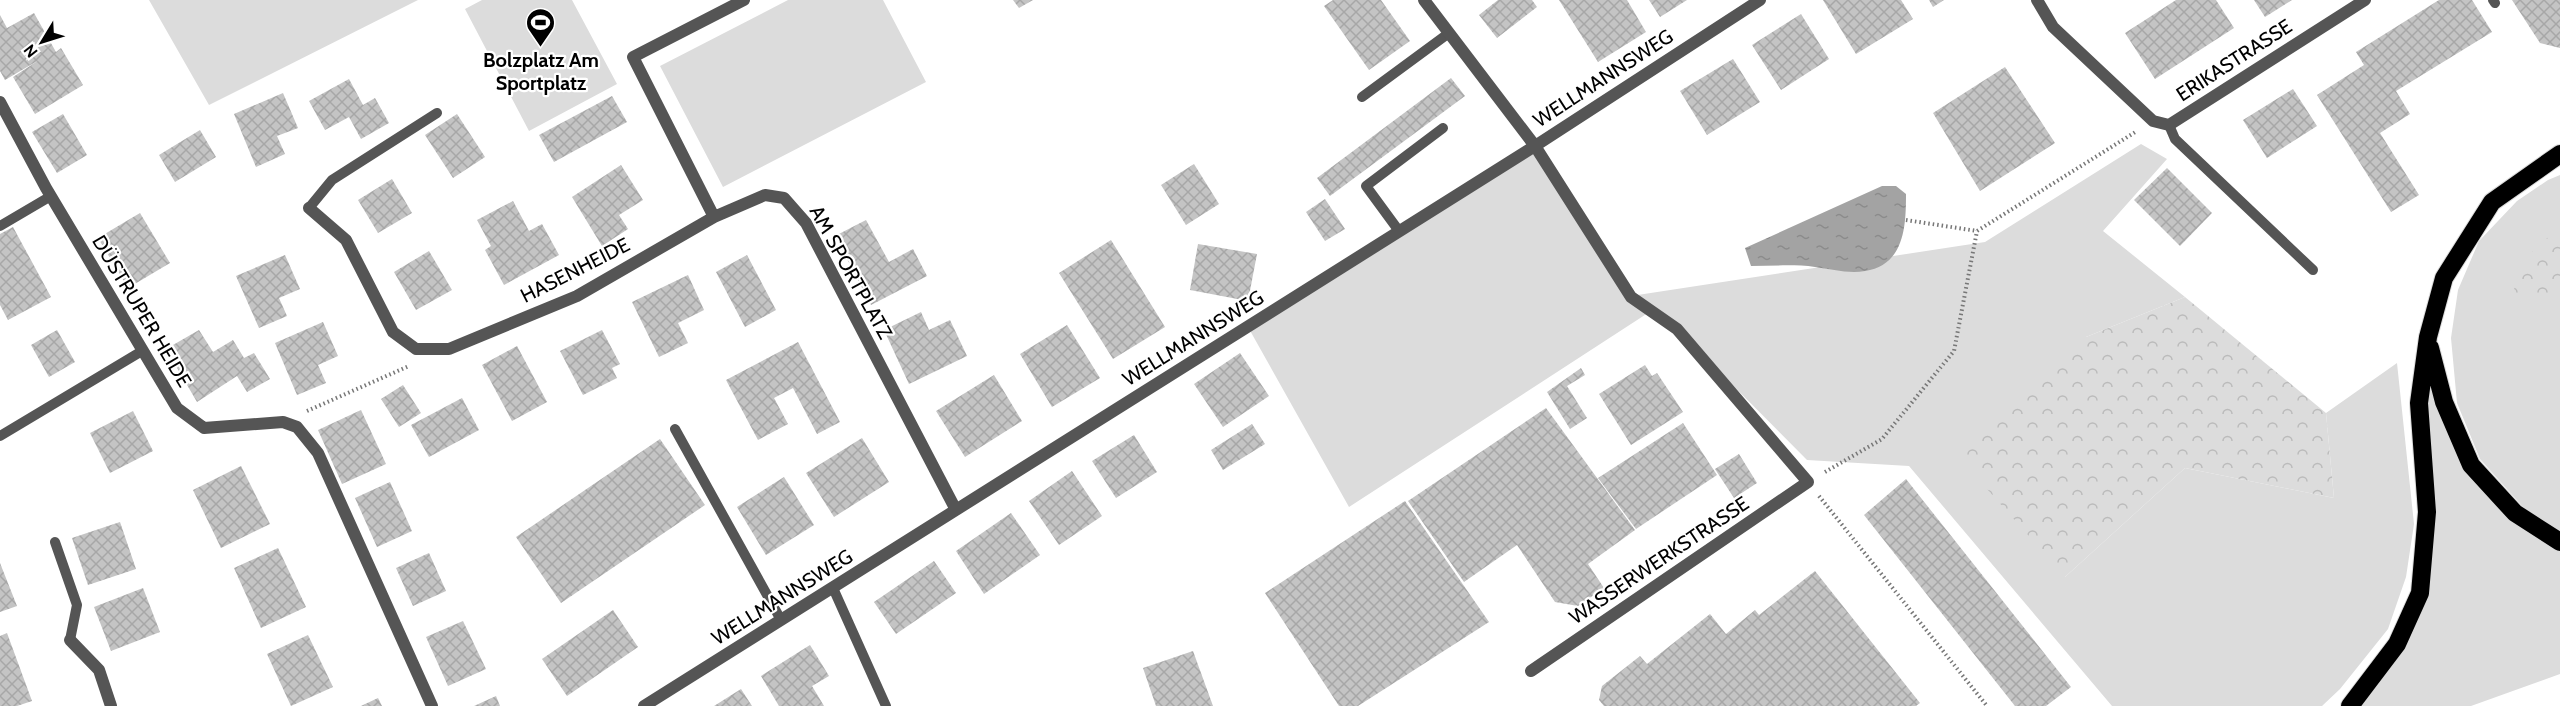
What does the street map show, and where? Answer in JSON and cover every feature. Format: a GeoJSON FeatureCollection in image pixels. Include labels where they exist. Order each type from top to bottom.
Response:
{"type":"FeatureCollection","features":[{"type":"Feature","properties":{"kind":"highway"},"geometry":{"type":"LineString","coordinates":[[2350,706],[2397,644],[2420,593],[2427,512],[2419,403],[2428,337],[2444,278],[2492,202],[2560,154]]}},
{"type":"Feature","properties":{"kind":"highway"},"geometry":{"type":"LineString","coordinates":[[2428,337],[2444,402],[2471,465],[2515,513],[2560,542]]}},
{"type":"Feature","properties":{"kind":"street"},"geometry":{"type":"LineString","coordinates":[[714,217],[633,57],[744,0]]}},
{"type":"Feature","properties":{"kind":"street"},"geometry":{"type":"LineString","coordinates":[[1424,0],[1535,146],[1631,297],[1677,328],[1808,482]]}},
{"type":"Feature","properties":{"kind":"street","name":"WELLMANNSWEG"},"geometry":{"type":"LineString","coordinates":[[644,706],[1535,146],[1760,0]]}},
{"type":"Feature","properties":{"kind":"street"},"geometry":{"type":"LineString","coordinates":[[2037,0],[2053,27],[2153,121]]}},
{"type":"Feature","properties":{"kind":"street","name":"ERIKASTRASSE"},"geometry":{"type":"LineString","coordinates":[[2153,121],[2169,125],[2365,0]]}},
{"type":"Feature","properties":{"kind":"street","name":"DÜSTRUPER HEIDE"},"geometry":{"type":"LineString","coordinates":[[0,102],[51,196],[177,408],[204,428],[283,422]]}},
{"type":"Feature","properties":{"kind":"street","name":"AM SPORTPLATZ"},"geometry":{"type":"LineString","coordinates":[[714,217],[765,195],[784,198],[806,223],[956,510]]}},
{"type":"Feature","properties":{"kind":"street","name":"HASENHEIDE"},"geometry":{"type":"LineString","coordinates":[[309,208],[346,240],[393,332],[416,349],[449,349],[577,296],[714,217]]}},
{"type":"Feature","properties":{"kind":"street"},"geometry":{"type":"LineString","coordinates":[[283,422],[297,427],[318,453],[432,706]]}},
{"type":"Feature","properties":{"kind":"street","name":"WASSERWERKSTRASSE"},"geometry":{"type":"LineString","coordinates":[[1531,671],[1808,482]]}},
{"type":"Feature","properties":{"kind":"street"},"geometry":{"type":"LineString","coordinates":[[70,640],[99,670],[111,706]]}},
{"type":"Feature","properties":{"kind":"lane"},"geometry":{"type":"LineString","coordinates":[[1362,97],[1449,33]]}},
{"type":"Feature","properties":{"kind":"lane","name":"HASENHEIDE"},"geometry":{"type":"LineString","coordinates":[[309,208],[332,180],[437,113]]}},
{"type":"Feature","properties":{"kind":"lane"},"geometry":{"type":"LineString","coordinates":[[2169,125],[2175,139],[2313,270]]}},
{"type":"Feature","properties":{"kind":"lane"},"geometry":{"type":"LineString","coordinates":[[1399,231],[1366,186],[1443,128]]}},
{"type":"Feature","properties":{"kind":"lane"},"geometry":{"type":"LineString","coordinates":[[0,226],[51,196]]}},
{"type":"Feature","properties":{"kind":"lane"},"geometry":{"type":"LineString","coordinates":[[0,436],[142,351]]}},
{"type":"Feature","properties":{"kind":"lane"},"geometry":{"type":"LineString","coordinates":[[675,429],[781,620]]}},
{"type":"Feature","properties":{"kind":"lane"},"geometry":{"type":"LineString","coordinates":[[55,542],[77,605],[70,640]]}},
{"type":"Feature","properties":{"kind":"lane"},"geometry":{"type":"LineString","coordinates":[[833,588],[886,706]]}},
{"type":"Feature","properties":{"kind":"path"},"geometry":{"type":"LineString","coordinates":[[1906,220],[1977,231],[2153,121]]}},
{"type":"Feature","properties":{"kind":"path"},"geometry":{"type":"LineString","coordinates":[[1977,231],[1954,351],[1882,439],[1808,482],[1987,706]]}},
{"type":"Feature","properties":{"kind":"path"},"geometry":{"type":"LineString","coordinates":[[283,422],[449,349]]}},
{"type":"Feature","properties":{"kind":"green space"},"geometry":{"type":"Polygon","coordinates":[[[149,0],[418,0],[209,105],[149,0]]]}},
{"type":"Feature","properties":{"kind":"green space","name":"Bolzplatz Am Sportplatz"},"geometry":{"type":"Polygon","coordinates":[[[482,0],[572,0],[617,84],[529,131],[465,9],[482,0]]]}},
{"type":"Feature","properties":{"kind":"green space"},"geometry":{"type":"Polygon","coordinates":[[[788,0],[883,0],[926,82],[723,187],[660,66],[788,0]]]}},
{"type":"Feature","properties":{"kind":"green space"},"geometry":{"type":"Polygon","coordinates":[[[2141,144],[2167,159],[2103,231],[2185,297],[2086,337],[2065,577],[2185,468],[2334,498],[2326,413],[2397,363],[2414,524],[2406,577],[2388,629],[2340,689],[2322,706],[2112,706],[1909,466],[1807,460],[1677,329],[1651,311],[1349,507],[1248,327],[1535,146],[1631,296],[1985,242],[2141,144]]]}},
{"type":"Feature","properties":{"kind":"green space"},"geometry":{"type":"Polygon","coordinates":[[[2560,175],[2560,531],[2524,508],[2480,459],[2457,403],[2451,338],[2458,290],[2479,241],[2517,201],[2548,180],[2560,175]]]}},
{"type":"Feature","properties":{"kind":"green space"},"geometry":{"type":"Polygon","coordinates":[[[2560,232],[2560,299],[2512,293],[2537,243],[2560,232]]]}},
{"type":"Feature","properties":{"kind":"green space"},"geometry":{"type":"Polygon","coordinates":[[[2185,297],[2326,413],[2334,498],[2185,468],[2065,577],[1957,455],[2086,337],[2185,297]]]}},
{"type":"Feature","properties":{"kind":"green space"},"geometry":{"type":"Polygon","coordinates":[[[2428,337],[2471,465],[2560,542],[2560,674],[2471,706],[2350,706],[2420,593],[2428,337]]]}},
{"type":"Feature","properties":{"kind":"water"},"geometry":{"type":"Polygon","coordinates":[[[1882,186],[1896,186],[1906,194],[1901,242],[1888,261],[1878,267],[1853,272],[1799,266],[1751,266],[1745,248],[1882,186]]]}},
{"type":"Feature","properties":{"kind":"building"},"geometry":{"type":"Polygon","coordinates":[[[1013,0],[1033,0],[1019,8],[1013,0]]]}},
{"type":"Feature","properties":{"kind":"building"},"geometry":{"type":"Polygon","coordinates":[[[1333,0],[1381,0],[1410,41],[1369,70],[1324,6],[1333,0]]]}},
{"type":"Feature","properties":{"kind":"building"},"geometry":{"type":"Polygon","coordinates":[[[1498,0],[1532,0],[1537,7],[1497,38],[1479,15],[1498,0]]]}},
{"type":"Feature","properties":{"kind":"building"},"geometry":{"type":"Polygon","coordinates":[[[1559,0],[1627,0],[1646,32],[1598,62],[1559,0]]]}},
{"type":"Feature","properties":{"kind":"building"},"geometry":{"type":"Polygon","coordinates":[[[1649,0],[1687,0],[1660,17],[1649,0]]]}},
{"type":"Feature","properties":{"kind":"building"},"geometry":{"type":"Polygon","coordinates":[[[1823,0],[1901,0],[1913,19],[1856,54],[1823,0]]]}},
{"type":"Feature","properties":{"kind":"building"},"geometry":{"type":"Polygon","coordinates":[[[1929,0],[1944,0],[1933,7],[1929,0]]]}},
{"type":"Feature","properties":{"kind":"building"},"geometry":{"type":"Polygon","coordinates":[[[2176,0],[2216,0],[2234,28],[2155,79],[2125,33],[2176,0]]]}},
{"type":"Feature","properties":{"kind":"building"},"geometry":{"type":"Polygon","coordinates":[[[2254,0],[2292,0],[2265,17],[2254,0]]]}},
{"type":"Feature","properties":{"kind":"building"},"geometry":{"type":"Polygon","coordinates":[[[2439,0],[2472,0],[2492,32],[2396,91],[2410,114],[2380,133],[2419,195],[2391,212],[2317,95],[2364,65],[2356,52],[2439,0]]]}},
{"type":"Feature","properties":{"kind":"building"},"geometry":{"type":"Polygon","coordinates":[[[2512,0],[2560,0],[2560,48],[2540,43],[2512,0]]]}},
{"type":"Feature","properties":{"kind":"building"},"geometry":{"type":"Polygon","coordinates":[[[34,13],[56,52],[61,48],[83,85],[35,114],[13,77],[39,60],[5,80],[0,71],[0,15],[7,28],[34,13]]]}},
{"type":"Feature","properties":{"kind":"building"},"geometry":{"type":"Polygon","coordinates":[[[1801,14],[1829,59],[1781,90],[1752,45],[1801,14]]]}},
{"type":"Feature","properties":{"kind":"building"},"geometry":{"type":"Polygon","coordinates":[[[1733,59],[1760,102],[1707,135],[1680,91],[1733,59]]]}},
{"type":"Feature","properties":{"kind":"building"},"geometry":{"type":"Polygon","coordinates":[[[2005,67],[2055,143],[1980,191],[1933,113],[2005,67]]]}},
{"type":"Feature","properties":{"kind":"building"},"geometry":{"type":"Polygon","coordinates":[[[1451,78],[1465,96],[1330,196],[1317,178],[1451,78]]]}},
{"type":"Feature","properties":{"kind":"building"},"geometry":{"type":"Polygon","coordinates":[[[349,79],[363,105],[375,98],[389,123],[361,139],[349,117],[325,130],[309,101],[349,79]]]}},
{"type":"Feature","properties":{"kind":"building"},"geometry":{"type":"Polygon","coordinates":[[[2293,89],[2317,126],[2267,158],[2243,120],[2293,89]]]}},
{"type":"Feature","properties":{"kind":"building"},"geometry":{"type":"Polygon","coordinates":[[[283,93],[298,128],[277,136],[285,154],[256,167],[234,114],[283,93]]]}},
{"type":"Feature","properties":{"kind":"building"},"geometry":{"type":"Polygon","coordinates":[[[612,96],[627,122],[554,162],[539,135],[612,96]]]}},
{"type":"Feature","properties":{"kind":"building"},"geometry":{"type":"Polygon","coordinates":[[[63,114],[87,155],[57,173],[32,132],[63,114]]]}},
{"type":"Feature","properties":{"kind":"building"},"geometry":{"type":"Polygon","coordinates":[[[457,114],[485,157],[453,178],[425,135],[457,114]]]}},
{"type":"Feature","properties":{"kind":"building"},"geometry":{"type":"Polygon","coordinates":[[[200,130],[216,157],[175,182],[159,155],[200,130]]]}},
{"type":"Feature","properties":{"kind":"building"},"geometry":{"type":"Polygon","coordinates":[[[1194,164],[1219,204],[1186,225],[1161,185],[1194,164]]]}},
{"type":"Feature","properties":{"kind":"building"},"geometry":{"type":"Polygon","coordinates":[[[621,165],[643,200],[619,215],[628,229],[602,246],[572,197],[621,165]]]}},
{"type":"Feature","properties":{"kind":"building"},"geometry":{"type":"Polygon","coordinates":[[[2167,168],[2212,213],[2180,246],[2134,200],[2167,168]]]}},
{"type":"Feature","properties":{"kind":"building"},"geometry":{"type":"Polygon","coordinates":[[[392,179],[412,213],[378,233],[358,200],[392,179]]]}},
{"type":"Feature","properties":{"kind":"building"},"geometry":{"type":"Polygon","coordinates":[[[1325,199],[1345,229],[1325,241],[1306,212],[1325,199]]]}},
{"type":"Feature","properties":{"kind":"building"},"geometry":{"type":"Polygon","coordinates":[[[513,201],[529,231],[542,224],[559,255],[504,285],[485,250],[491,246],[477,220],[513,201]]]}},
{"type":"Feature","properties":{"kind":"building"},"geometry":{"type":"Polygon","coordinates":[[[140,213],[170,263],[128,288],[98,238],[140,213]]]}},
{"type":"Feature","properties":{"kind":"building"},"geometry":{"type":"Polygon","coordinates":[[[866,220],[889,262],[913,249],[927,276],[871,305],[835,236],[866,220]]]}},
{"type":"Feature","properties":{"kind":"building"},"geometry":{"type":"Polygon","coordinates":[[[13,227],[51,297],[8,320],[0,305],[0,234],[13,227]]]}},
{"type":"Feature","properties":{"kind":"building"},"geometry":{"type":"Polygon","coordinates":[[[1111,240],[1165,327],[1113,359],[1059,273],[1111,240]]]}},
{"type":"Feature","properties":{"kind":"building"},"geometry":{"type":"Polygon","coordinates":[[[1198,244],[1257,254],[1248,301],[1190,290],[1198,244]]]}},
{"type":"Feature","properties":{"kind":"building"},"geometry":{"type":"Polygon","coordinates":[[[429,251],[452,290],[416,310],[394,272],[429,251]]]}},
{"type":"Feature","properties":{"kind":"building"},"geometry":{"type":"Polygon","coordinates":[[[285,255],[300,289],[279,298],[287,316],[259,328],[236,276],[285,255]]]}},
{"type":"Feature","properties":{"kind":"building"},"geometry":{"type":"Polygon","coordinates":[[[747,255],[776,310],[745,327],[716,272],[747,255]]]}},
{"type":"Feature","properties":{"kind":"building"},"geometry":{"type":"Polygon","coordinates":[[[688,275],[704,310],[678,323],[688,343],[659,357],[632,302],[688,275]]]}},
{"type":"Feature","properties":{"kind":"building"},"geometry":{"type":"Polygon","coordinates":[[[921,312],[929,330],[950,320],[967,356],[909,384],[884,330],[921,312]]]}},
{"type":"Feature","properties":{"kind":"building"},"geometry":{"type":"Polygon","coordinates":[[[323,322],[338,356],[318,365],[326,383],[297,395],[275,343],[323,322]]]}},
{"type":"Feature","properties":{"kind":"building"},"geometry":{"type":"Polygon","coordinates":[[[1067,325],[1100,378],[1052,407],[1020,354],[1067,325]]]}},
{"type":"Feature","properties":{"kind":"building"},"geometry":{"type":"Polygon","coordinates":[[[57,330],[75,362],[49,377],[31,345],[57,330]]]}},
{"type":"Feature","properties":{"kind":"building"},"geometry":{"type":"Polygon","coordinates":[[[199,330],[213,352],[233,340],[244,358],[254,353],[270,379],[247,392],[237,376],[197,402],[166,349],[199,330]]]}},
{"type":"Feature","properties":{"kind":"building"},"geometry":{"type":"Polygon","coordinates":[[[602,330],[620,364],[612,368],[617,378],[583,395],[560,351],[602,330]]]}},
{"type":"Feature","properties":{"kind":"building"},"geometry":{"type":"Polygon","coordinates":[[[798,342],[840,422],[817,434],[793,388],[774,398],[788,424],[758,440],[726,380],[798,342]]]}},
{"type":"Feature","properties":{"kind":"building"},"geometry":{"type":"Polygon","coordinates":[[[517,346],[547,402],[512,421],[482,365],[517,346]]]}},
{"type":"Feature","properties":{"kind":"building"},"geometry":{"type":"Polygon","coordinates":[[[1240,353],[1269,396],[1223,427],[1194,384],[1240,353]]]}},
{"type":"Feature","properties":{"kind":"building"},"geometry":{"type":"Polygon","coordinates":[[[1645,365],[1652,376],[1657,373],[1683,412],[1631,445],[1599,394],[1645,365]]]}},
{"type":"Feature","properties":{"kind":"building"},"geometry":{"type":"Polygon","coordinates":[[[1581,368],[1585,375],[1567,386],[1587,418],[1570,429],[1547,392],[1581,368]]]}},
{"type":"Feature","properties":{"kind":"building"},"geometry":{"type":"Polygon","coordinates":[[[994,375],[1022,421],[965,457],[936,411],[994,375]]]}},
{"type":"Feature","properties":{"kind":"building"},"geometry":{"type":"Polygon","coordinates":[[[403,385],[421,413],[399,427],[381,399],[403,385]]]}},
{"type":"Feature","properties":{"kind":"building"},"geometry":{"type":"Polygon","coordinates":[[[462,398],[479,430],[429,457],[411,425],[462,398]]]}},
{"type":"Feature","properties":{"kind":"building"},"geometry":{"type":"Polygon","coordinates":[[[1546,408],[1635,530],[1588,564],[1604,588],[1578,606],[1555,602],[1517,545],[1464,582],[1408,501],[1546,408]]]}},
{"type":"Feature","properties":{"kind":"building"},"geometry":{"type":"Polygon","coordinates":[[[361,410],[386,464],[342,484],[318,430],[361,410]]]}},
{"type":"Feature","properties":{"kind":"building"},"geometry":{"type":"Polygon","coordinates":[[[133,411],[153,451],[110,473],[90,433],[133,411]]]}},
{"type":"Feature","properties":{"kind":"building"},"geometry":{"type":"Polygon","coordinates":[[[1683,423],[1717,475],[1636,529],[1598,478],[1683,423]]]}},
{"type":"Feature","properties":{"kind":"building"},"geometry":{"type":"Polygon","coordinates":[[[1252,424],[1265,444],[1223,470],[1211,450],[1252,424]]]}},
{"type":"Feature","properties":{"kind":"building"},"geometry":{"type":"Polygon","coordinates":[[[1134,435],[1157,472],[1116,498],[1092,461],[1134,435]]]}},
{"type":"Feature","properties":{"kind":"building"},"geometry":{"type":"Polygon","coordinates":[[[862,438],[889,482],[834,517],[806,473],[862,438]]]}},
{"type":"Feature","properties":{"kind":"building"},"geometry":{"type":"Polygon","coordinates":[[[660,439],[705,505],[561,603],[516,537],[660,439]]]}},
{"type":"Feature","properties":{"kind":"building"},"geometry":{"type":"Polygon","coordinates":[[[1739,454],[1757,483],[1734,498],[1715,469],[1739,454]]]}},
{"type":"Feature","properties":{"kind":"building"},"geometry":{"type":"Polygon","coordinates":[[[241,466],[270,524],[221,548],[193,490],[241,466]]]}},
{"type":"Feature","properties":{"kind":"building"},"geometry":{"type":"Polygon","coordinates":[[[1072,471],[1102,516],[1059,545],[1029,501],[1072,471]]]}},
{"type":"Feature","properties":{"kind":"building"},"geometry":{"type":"Polygon","coordinates":[[[784,477],[814,525],[766,555],[737,507],[784,477]]]}},
{"type":"Feature","properties":{"kind":"building"},"geometry":{"type":"Polygon","coordinates":[[[1906,479],[2071,687],[2046,706],[2015,706],[1864,515],[1906,479]]]}},
{"type":"Feature","properties":{"kind":"building"},"geometry":{"type":"Polygon","coordinates":[[[390,482],[412,531],[377,547],[355,498],[390,482]]]}},
{"type":"Feature","properties":{"kind":"building"},"geometry":{"type":"Polygon","coordinates":[[[1405,501],[1489,622],[1358,706],[1339,706],[1265,593],[1405,501]]]}},
{"type":"Feature","properties":{"kind":"building"},"geometry":{"type":"Polygon","coordinates":[[[1011,513],[1040,555],[984,594],[956,551],[1011,513]]]}},
{"type":"Feature","properties":{"kind":"building"},"geometry":{"type":"Polygon","coordinates":[[[120,522],[136,569],[88,585],[72,538],[120,522]]]}},
{"type":"Feature","properties":{"kind":"building"},"geometry":{"type":"Polygon","coordinates":[[[278,548],[306,607],[261,628],[234,568],[278,548]]]}},
{"type":"Feature","properties":{"kind":"building"},"geometry":{"type":"Polygon","coordinates":[[[429,553],[446,591],[413,606],[396,568],[429,553]]]}},
{"type":"Feature","properties":{"kind":"building"},"geometry":{"type":"Polygon","coordinates":[[[934,561],[956,593],[896,634],[874,602],[934,561]]]}},
{"type":"Feature","properties":{"kind":"building"},"geometry":{"type":"Polygon","coordinates":[[[0,563],[17,606],[0,612],[0,563]]]}},
{"type":"Feature","properties":{"kind":"building"},"geometry":{"type":"Polygon","coordinates":[[[1815,571],[1920,703],[1916,706],[1604,706],[1599,700],[1602,686],[1640,656],[1647,664],[1710,614],[1726,634],[1755,610],[1759,615],[1815,571]]]}},
{"type":"Feature","properties":{"kind":"building"},"geometry":{"type":"Polygon","coordinates":[[[143,588],[160,632],[111,651],[94,607],[143,588]]]}},
{"type":"Feature","properties":{"kind":"building"},"geometry":{"type":"Polygon","coordinates":[[[613,610],[638,647],[567,696],[542,659],[613,610]]]}},
{"type":"Feature","properties":{"kind":"building"},"geometry":{"type":"Polygon","coordinates":[[[463,621],[486,669],[448,686],[426,637],[463,621]]]}},
{"type":"Feature","properties":{"kind":"building"},"geometry":{"type":"Polygon","coordinates":[[[7,633],[32,701],[17,706],[0,706],[0,636],[7,633]]]}},
{"type":"Feature","properties":{"kind":"building"},"geometry":{"type":"Polygon","coordinates":[[[308,635],[333,687],[291,706],[267,654],[308,635]]]}},
{"type":"Feature","properties":{"kind":"building"},"geometry":{"type":"Polygon","coordinates":[[[810,645],[829,676],[812,686],[824,706],[779,706],[761,676],[810,645]]]}},
{"type":"Feature","properties":{"kind":"building"},"geometry":{"type":"Polygon","coordinates":[[[1193,651],[1213,706],[1156,706],[1143,668],[1193,651]]]}},
{"type":"Feature","properties":{"kind":"building"},"geometry":{"type":"Polygon","coordinates":[[[741,689],[752,706],[714,706],[741,689]]]}},
{"type":"Feature","properties":{"kind":"building"},"geometry":{"type":"Polygon","coordinates":[[[496,696],[500,706],[474,706],[496,696]]]}},
{"type":"Feature","properties":{"kind":"building"},"geometry":{"type":"Polygon","coordinates":[[[378,698],[382,706],[361,706],[378,698]]]}},
{"type":"Feature","properties":{"kind":"place","name":"Bolzplatz Am Sportplatz"},"geometry":{"type":"Point","coordinates":[541,48]}}]}
